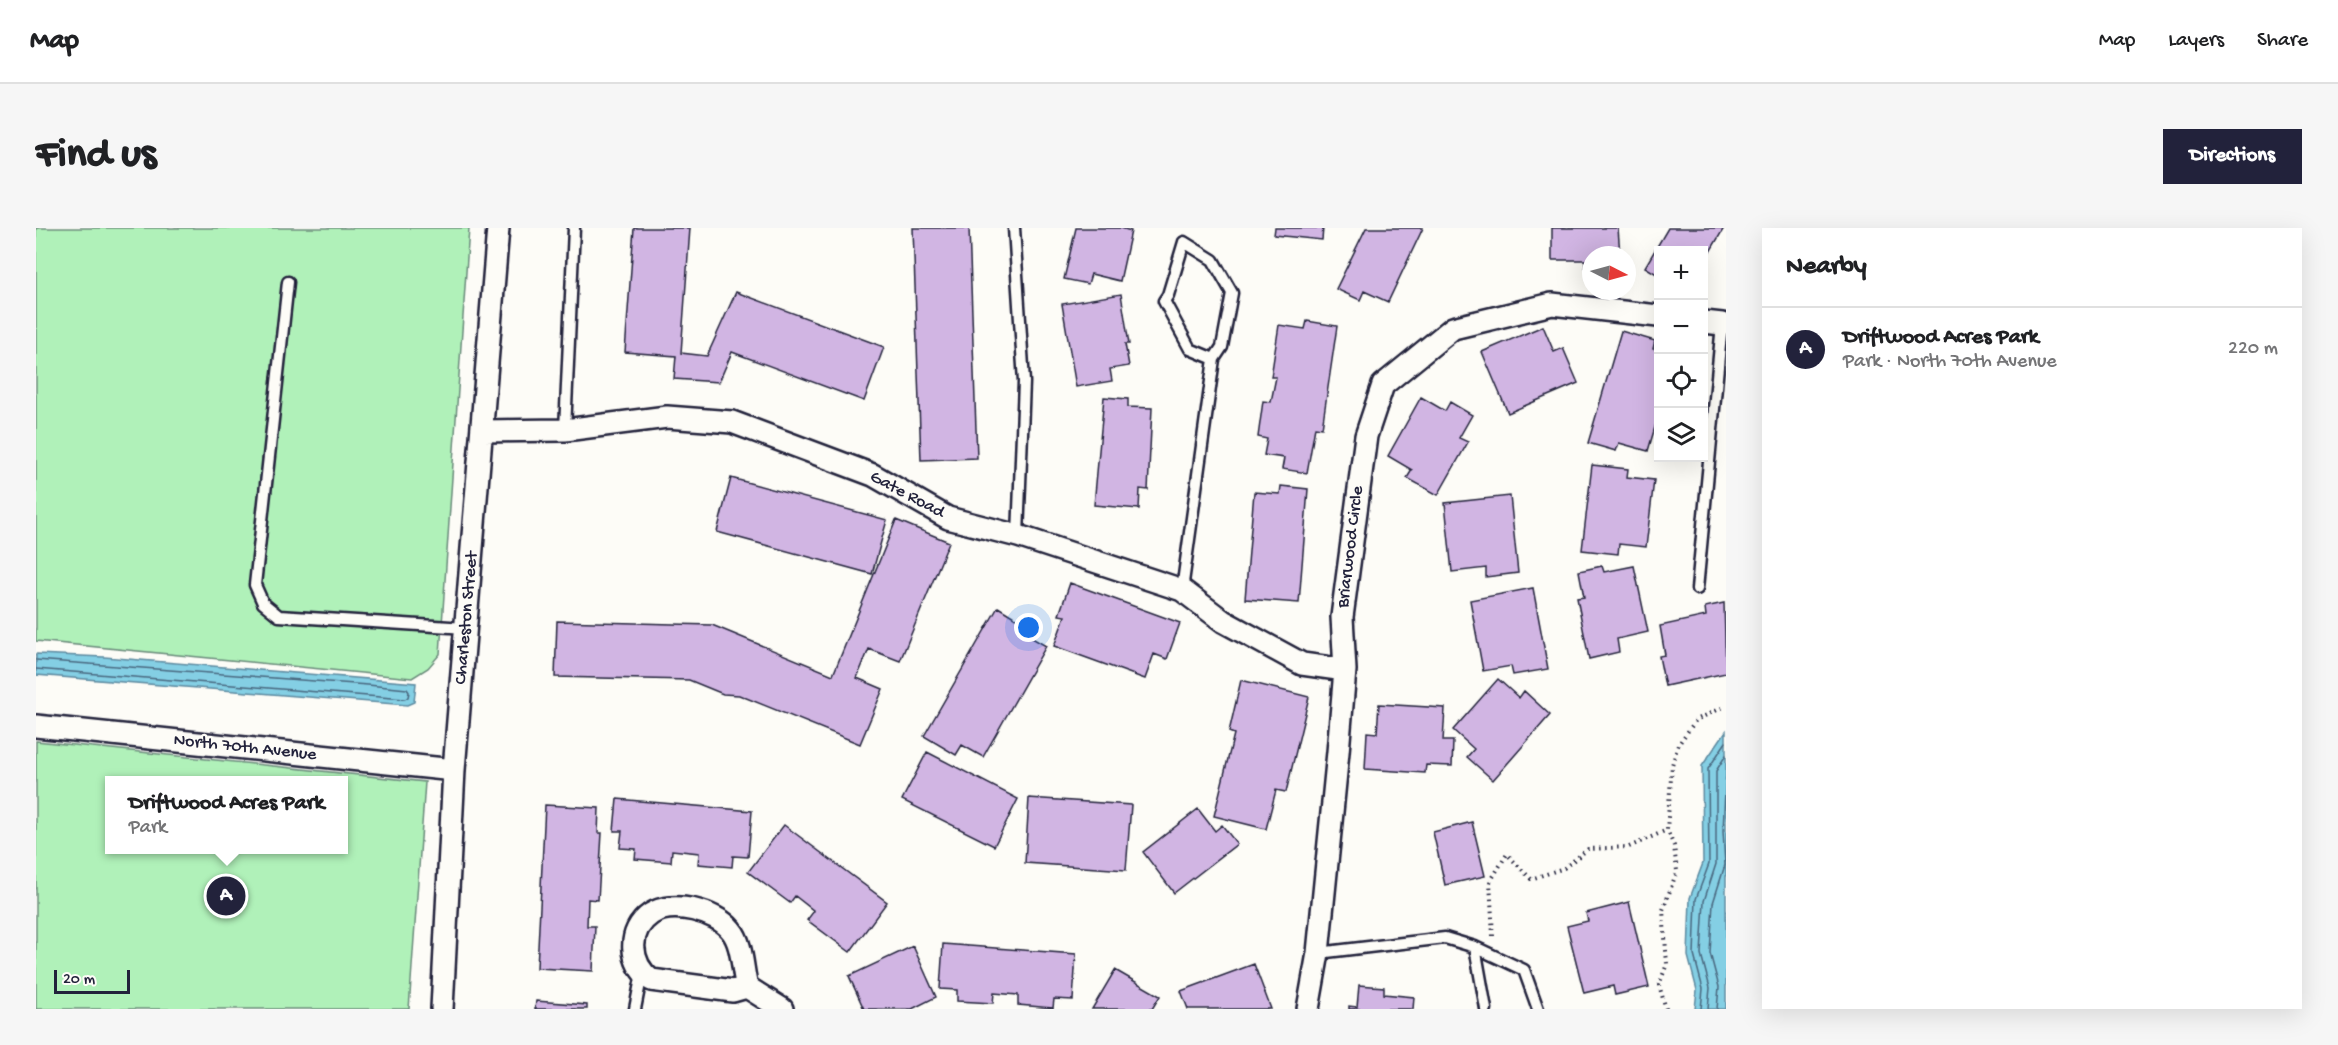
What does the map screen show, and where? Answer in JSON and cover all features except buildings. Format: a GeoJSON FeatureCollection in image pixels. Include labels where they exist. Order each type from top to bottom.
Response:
{"type":"FeatureCollection","features":[{"type":"Feature","properties":{"kind":"street","name":"Charleston Street"},"geometry":{"type":"LineString","coordinates":[[442,1009],[454,770],[498,228]]}},
{"type":"Feature","properties":{"kind":"street","name":"Briarwood Circle"},"geometry":{"type":"LineString","coordinates":[[1308,1009],[1318,953],[1345,669],[1342,617],[1366,436],[1383,385],[1453,328],[1552,304],[1654,315]]}},
{"type":"Feature","properties":{"kind":"street","name":"Gate Road"},"geometry":{"type":"LineString","coordinates":[[483,431],[565,430],[667,417],[732,422],[873,475],[948,518],[1018,536],[1182,590],[1223,621],[1302,664],[1345,669]]}},
{"type":"Feature","properties":{"kind":"street","name":"North 70th Avenue"},"geometry":{"type":"LineString","coordinates":[[36,726],[454,770]]}},
{"type":"Feature","properties":{"kind":"street"},"geometry":{"type":"LineString","coordinates":[[747,987],[733,991],[651,980],[634,962],[633,948],[642,922],[652,913],[665,909],[687,909],[719,920],[731,929],[736,938],[747,987],[782,1009]]}},
{"type":"Feature","properties":{"kind":"lane"},"geometry":{"type":"LineString","coordinates":[[565,430],[574,228]]}},
{"type":"Feature","properties":{"kind":"lane"},"geometry":{"type":"LineString","coordinates":[[1014,228],[1024,382],[1018,536]]}},
{"type":"Feature","properties":{"kind":"lane"},"geometry":{"type":"LineString","coordinates":[[1182,590],[1214,359],[1222,346],[1232,292],[1213,260],[1184,242],[1168,295],[1164,301],[1190,349],[1214,359]]}},
{"type":"Feature","properties":{"kind":"lane"},"geometry":{"type":"LineString","coordinates":[[288,282],[255,585],[262,603],[279,616],[466,628]]}},
{"type":"Feature","properties":{"kind":"lane"},"geometry":{"type":"LineString","coordinates":[[1697,589],[1717,323]]}},
{"type":"Feature","properties":{"kind":"lane"},"geometry":{"type":"LineString","coordinates":[[1318,953],[1444,938],[1475,947],[1494,958],[1524,970],[1538,1009]]}},
{"type":"Feature","properties":{"kind":"lane"},"geometry":{"type":"LineString","coordinates":[[1475,947],[1486,1009]]}},
{"type":"Feature","properties":{"kind":"lane"},"geometry":{"type":"LineString","coordinates":[[635,1009],[642,973]]}},
{"type":"Feature","properties":{"kind":"path"},"geometry":{"type":"LineString","coordinates":[[1666,1009],[1659,985],[1667,964],[1663,910],[1677,871],[1674,846],[1667,830],[1672,765],[1678,745],[1696,720],[1726,706]]}},
{"type":"Feature","properties":{"kind":"path"},"geometry":{"type":"LineString","coordinates":[[1494,958],[1490,882],[1507,854],[1531,879],[1564,868],[1588,849],[1629,847],[1667,830]]}},
{"type":"Feature","properties":{"kind":"green space"},"geometry":{"type":"Polygon","coordinates":[[[36,228],[469,228],[440,654],[428,668],[412,678],[36,641],[36,228]]]}},
{"type":"Feature","properties":{"kind":"green space"},"geometry":{"type":"Polygon","coordinates":[[[36,741],[425,782],[409,1009],[36,1009],[36,741]]]}},
{"type":"Feature","properties":{"kind":"water"},"geometry":{"type":"Polygon","coordinates":[[[36,654],[104,657],[416,683],[414,702],[407,705],[36,675],[36,654]]]}},
{"type":"Feature","properties":{"kind":"water"},"geometry":{"type":"Polygon","coordinates":[[[1726,731],[1726,1009],[1695,1009],[1697,990],[1688,956],[1690,898],[1703,863],[1702,766],[1726,731]]]}},
{"type":"Feature","properties":{"kind":"place","name":"Driftwood Acres Park"},"geometry":{"type":"Point","coordinates":[226,896]}}]}
